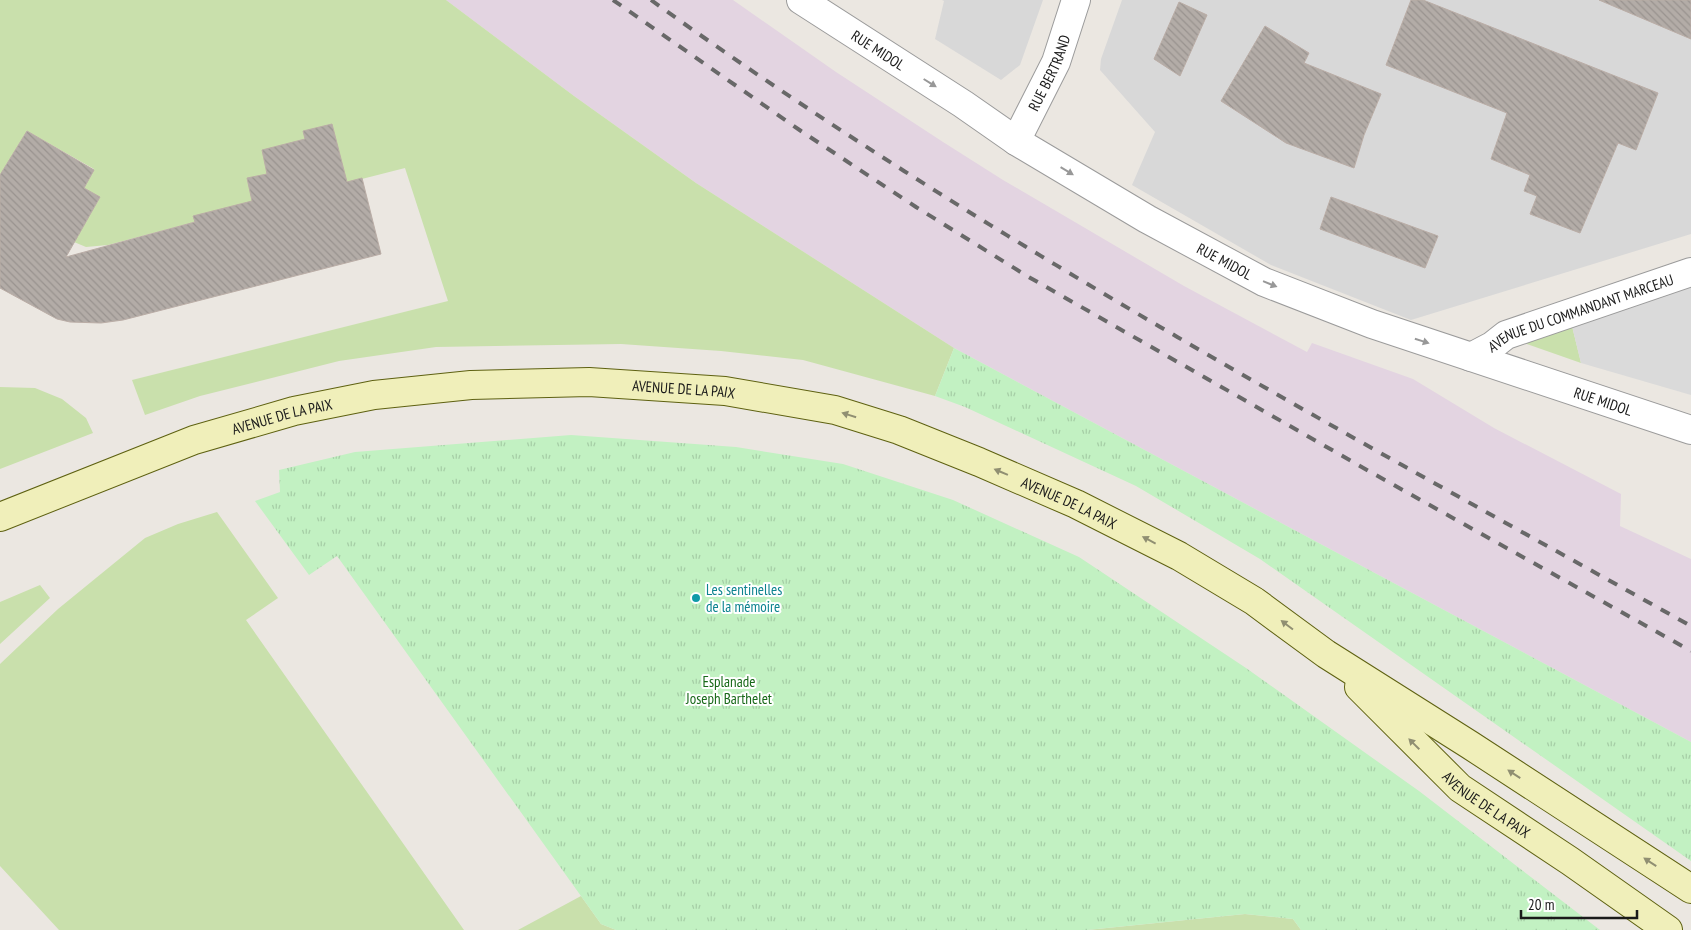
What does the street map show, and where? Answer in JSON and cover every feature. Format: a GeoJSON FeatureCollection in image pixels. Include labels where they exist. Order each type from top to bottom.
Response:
{"type":"FeatureCollection","features":[{"type":"Feature","properties":{"kind":"main road","name":"AVENUE DE LA PAIX"},"geometry":{"type":"LineString","coordinates":[[0,517],[194,440],[294,411],[374,395],[470,385],[589,382],[726,391],[835,410],[899,430],[979,462],[1076,504],[1179,556],[1254,601],[1326,654],[1691,889]]}},
{"type":"Feature","properties":{"kind":"main road","name":"AVENUE DE LA PAIX"},"geometry":{"type":"LineString","coordinates":[[1326,654],[1460,788],[1570,861],[1668,930]]}},
{"type":"Feature","properties":{"kind":"street","name":"RUE MIDOL"},"geometry":{"type":"LineString","coordinates":[[801,0],[963,104],[1016,141],[1147,219],[1264,282],[1372,324],[1691,430]]}},
{"type":"Feature","properties":{"kind":"street","name":"RUE BERTRAND"},"geometry":{"type":"LineString","coordinates":[[1016,141],[1056,62],[1076,0]]}},
{"type":"Feature","properties":{"kind":"street","name":"AVENUE DU COMMANDANT MARCEAU"},"geometry":{"type":"LineString","coordinates":[[1471,357],[1492,346],[1506,335],[1691,272]]}},
{"type":"Feature","properties":{"kind":"shaded area"},"geometry":{"type":"Polygon","coordinates":[[[446,0],[733,0],[836,72],[943,142],[1003,180],[1184,286],[1307,352],[1312,343],[1413,379],[1494,428],[1621,494],[1620,526],[1691,559],[1691,742],[954,348],[696,183],[574,96],[446,0]]]}},
{"type":"Feature","properties":{"kind":"shaded area"},"geometry":{"type":"Polygon","coordinates":[[[942,0],[1043,0],[1020,65],[1001,80],[935,39],[944,1],[942,0]]]}},
{"type":"Feature","properties":{"kind":"shaded area"},"geometry":{"type":"Polygon","coordinates":[[[1122,0],[1691,0],[1691,234],[1411,320],[1271,265],[1132,185],[1155,132],[1100,70],[1101,59],[1122,0]]]}},
{"type":"Feature","properties":{"kind":"shaded area"},"geometry":{"type":"Polygon","coordinates":[[[1691,286],[1691,395],[1581,363],[1572,326],[1691,286]]]}},
{"type":"Feature","properties":{"kind":"green space"},"geometry":{"type":"Polygon","coordinates":[[[0,0],[446,0],[574,96],[696,183],[954,348],[935,396],[803,360],[721,351],[621,344],[436,347],[339,361],[200,396],[145,415],[132,380],[448,301],[405,168],[221,215],[194,216],[195,222],[108,245],[86,247],[74,242],[100,197],[84,188],[94,169],[27,131],[0,175],[0,0]]]}},
{"type":"Feature","properties":{"kind":"green space"},"geometry":{"type":"Polygon","coordinates":[[[1572,326],[1581,363],[1524,343],[1572,326]]]}},
{"type":"Feature","properties":{"kind":"green space"},"geometry":{"type":"Polygon","coordinates":[[[954,348],[1691,742],[1691,861],[1260,559],[1136,486],[965,407],[935,396],[954,348]]]}},
{"type":"Feature","properties":{"kind":"green space"},"geometry":{"type":"Polygon","coordinates":[[[0,387],[35,388],[62,399],[86,418],[93,433],[0,469],[0,387]]]}},
{"type":"Feature","properties":{"kind":"green space","name":"Esplanade Joseph Barthelet"},"geometry":{"type":"Polygon","coordinates":[[[571,435],[736,447],[843,464],[953,500],[1079,557],[1246,668],[1419,791],[1600,930],[1301,930],[1293,919],[1245,914],[1087,930],[616,930],[601,924],[337,556],[309,575],[255,501],[280,492],[279,470],[355,452],[571,435]]]}},
{"type":"Feature","properties":{"kind":"green space"},"geometry":{"type":"Polygon","coordinates":[[[217,512],[278,598],[246,620],[464,930],[59,930],[0,866],[0,664],[58,609],[145,538],[178,524],[217,512]]]}},
{"type":"Feature","properties":{"kind":"green space"},"geometry":{"type":"Polygon","coordinates":[[[40,585],[50,598],[0,644],[0,602],[40,585]]]}},
{"type":"Feature","properties":{"kind":"green space"},"geometry":{"type":"Polygon","coordinates":[[[581,896],[601,924],[616,930],[518,930],[581,896]]]}},
{"type":"Feature","properties":{"kind":"green space"},"geometry":{"type":"Polygon","coordinates":[[[1245,914],[1293,919],[1301,930],[1087,930],[1245,914]]]}},
{"type":"Feature","properties":{"kind":"building"},"geometry":{"type":"Polygon","coordinates":[[[1411,0],[1423,0],[1658,93],[1636,150],[1618,143],[1580,233],[1530,214],[1537,196],[1524,191],[1530,175],[1491,159],[1507,113],[1386,65],[1411,0]]]}},
{"type":"Feature","properties":{"kind":"building"},"geometry":{"type":"Polygon","coordinates":[[[1599,0],[1691,0],[1691,39],[1599,0]]]}},
{"type":"Feature","properties":{"kind":"building"},"geometry":{"type":"Polygon","coordinates":[[[1179,2],[1207,15],[1180,76],[1154,59],[1179,2]]]}},
{"type":"Feature","properties":{"kind":"building"},"geometry":{"type":"Polygon","coordinates":[[[1265,26],[1309,53],[1304,63],[1381,94],[1364,135],[1354,168],[1286,143],[1221,101],[1265,26]]]}},
{"type":"Feature","properties":{"kind":"building"},"geometry":{"type":"Polygon","coordinates":[[[332,124],[347,182],[362,178],[381,254],[123,320],[101,323],[70,322],[57,319],[0,288],[0,175],[27,131],[94,170],[84,188],[100,197],[66,257],[195,222],[193,216],[252,201],[247,178],[267,174],[262,150],[305,139],[303,131],[332,124]]]}},
{"type":"Feature","properties":{"kind":"building"},"geometry":{"type":"Polygon","coordinates":[[[1331,197],[1438,236],[1425,268],[1320,229],[1331,197]]]}},
{"type":"Feature","properties":{"kind":"railway"},"geometry":{"type":"LineString","coordinates":[[613,0],[801,131],[916,207],[1027,276],[1374,474],[1691,651]]}},
{"type":"Feature","properties":{"kind":"railway"},"geometry":{"type":"LineString","coordinates":[[651,0],[776,87],[903,170],[1032,250],[1294,404],[1691,626]]}},
{"type":"Feature","properties":{"kind":"place","name":"Les sentinelles de la mémoire"},"geometry":{"type":"Point","coordinates":[696,598]}}]}
